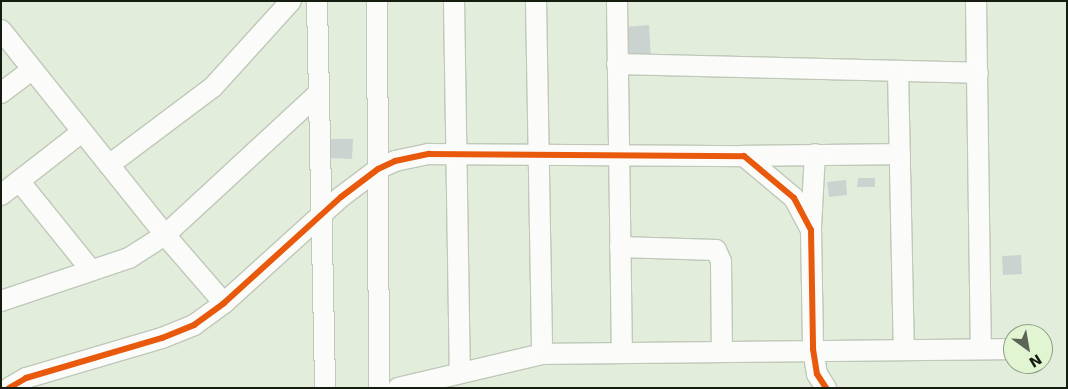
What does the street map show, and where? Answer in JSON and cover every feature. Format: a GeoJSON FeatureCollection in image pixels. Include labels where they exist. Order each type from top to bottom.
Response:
{"type":"FeatureCollection","features":[{"type":"Feature","properties":{"kind":"street"},"geometry":{"type":"LineString","coordinates":[[109,165],[213,87],[291,1]]}},
{"type":"Feature","properties":{"kind":"street"},"geometry":{"type":"LineString","coordinates":[[317,1],[325,388]]}},
{"type":"Feature","properties":{"kind":"street"},"geometry":{"type":"LineString","coordinates":[[377,1],[379,388]]}},
{"type":"Feature","properties":{"kind":"street"},"geometry":{"type":"LineString","coordinates":[[454,1],[460,372]]}},
{"type":"Feature","properties":{"kind":"street"},"geometry":{"type":"LineString","coordinates":[[536,1],[542,354]]}},
{"type":"Feature","properties":{"kind":"street"},"geometry":{"type":"LineString","coordinates":[[617,1],[622,352]]}},
{"type":"Feature","properties":{"kind":"street"},"geometry":{"type":"LineString","coordinates":[[976,1],[982,348]]}},
{"type":"Feature","properties":{"kind":"street"},"geometry":{"type":"LineString","coordinates":[[1,30],[165,234],[224,302]]}},
{"type":"Feature","properties":{"kind":"street"},"geometry":{"type":"LineString","coordinates":[[617,64],[978,73]]}},
{"type":"Feature","properties":{"kind":"street"},"geometry":{"type":"LineString","coordinates":[[1,93],[32,70]]}},
{"type":"Feature","properties":{"kind":"street"},"geometry":{"type":"LineString","coordinates":[[898,71],[904,348]]}},
{"type":"Feature","properties":{"kind":"street"},"geometry":{"type":"LineString","coordinates":[[1,302],[129,258],[165,234],[318,94]]}},
{"type":"Feature","properties":{"kind":"street"},"geometry":{"type":"LineString","coordinates":[[1,195],[82,132]]}},
{"type":"Feature","properties":{"kind":"street"},"geometry":{"type":"LineString","coordinates":[[9,388],[26,378],[162,338],[194,325],[224,302],[321,216],[378,170],[395,161],[428,154],[618,157],[900,154]]}},
{"type":"Feature","properties":{"kind":"street"},"geometry":{"type":"LineString","coordinates":[[814,154],[811,230],[813,349],[817,374],[826,388]]}},
{"type":"Feature","properties":{"kind":"street"},"geometry":{"type":"LineString","coordinates":[[744,156],[794,198],[811,230]]}},
{"type":"Feature","properties":{"kind":"street"},"geometry":{"type":"LineString","coordinates":[[20,182],[92,270]]}},
{"type":"Feature","properties":{"kind":"street"},"geometry":{"type":"LineString","coordinates":[[620,247],[716,250],[721,261],[722,352]]}},
{"type":"Feature","properties":{"kind":"street"},"geometry":{"type":"LineString","coordinates":[[398,388],[542,354],[813,349],[1003,349]]}},
{"type":"Feature","properties":{"kind":"building"},"geometry":{"type":"Polygon","coordinates":[[[649,25],[651,60],[625,62],[623,27],[649,25]]]}},
{"type":"Feature","properties":{"kind":"building"},"geometry":{"type":"Polygon","coordinates":[[[327,139],[353,139],[352,159],[327,158],[327,139]]]}},
{"type":"Feature","properties":{"kind":"building"},"geometry":{"type":"Polygon","coordinates":[[[858,178],[875,178],[875,187],[857,187],[858,178]]]}},
{"type":"Feature","properties":{"kind":"building"},"geometry":{"type":"Polygon","coordinates":[[[846,180],[847,195],[829,197],[827,182],[846,180]]]}},
{"type":"Feature","properties":{"kind":"building"},"geometry":{"type":"Polygon","coordinates":[[[1021,255],[1022,274],[1003,275],[1002,256],[1021,255]]]}},
{"type":"Feature","properties":{"kind":"cycle path"},"geometry":{"type":"LineString","coordinates":[[9,388],[26,378],[162,338],[194,325],[224,303],[341,197],[378,169],[395,161],[429,154],[744,156],[794,198],[811,230],[813,349],[817,374],[826,388]]}}]}
